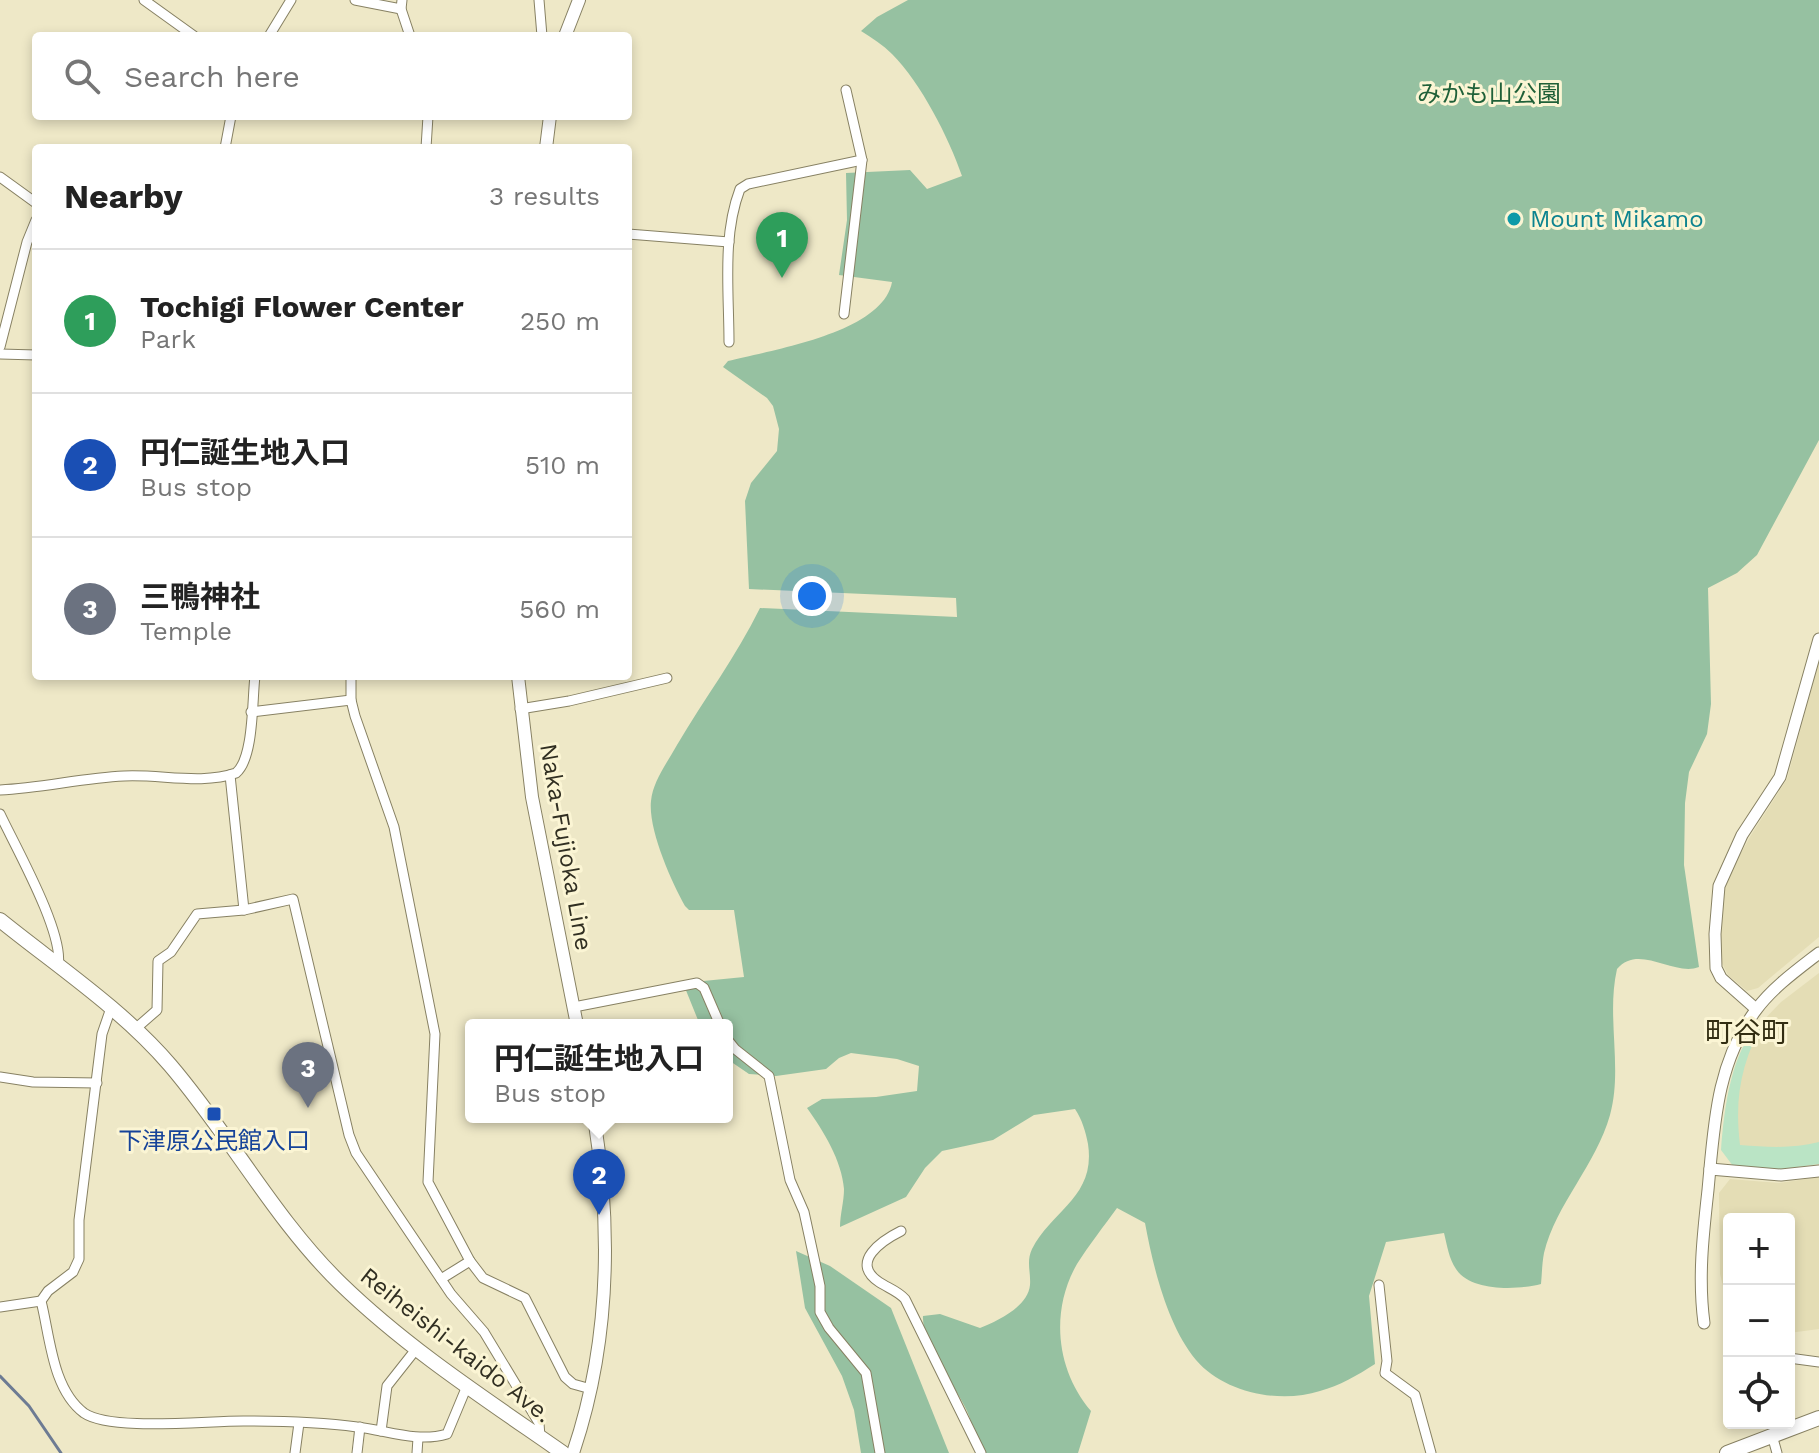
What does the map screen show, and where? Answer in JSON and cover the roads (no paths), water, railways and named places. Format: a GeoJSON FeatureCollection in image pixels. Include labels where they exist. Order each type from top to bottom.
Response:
{"type":"FeatureCollection","features":[{"type":"Feature","properties":{"kind":"main road"},"geometry":{"type":"LineString","coordinates":[[567,32],[579,0]]}},
{"type":"Feature","properties":{"kind":"main road"},"geometry":{"type":"LineString","coordinates":[[546,144],[550,120]]}},
{"type":"Feature","properties":{"kind":"main road","name":"Naka-Fujioka Line"},"geometry":{"type":"LineString","coordinates":[[518,680],[534,808],[576,1019]]}},
{"type":"Feature","properties":{"kind":"main road","name":"Reiheishi-kaido Ave."},"geometry":{"type":"LineString","coordinates":[[0,920],[111,1008],[170,1065],[328,1270],[417,1348],[563,1453]]}},
{"type":"Feature","properties":{"kind":"main road"},"geometry":{"type":"LineString","coordinates":[[573,1453],[591,1389],[601,1333],[606,1268],[602,1177],[595,1123]]}},
{"type":"Feature","properties":{"kind":"main road"},"geometry":{"type":"LineString","coordinates":[[1727,1453],[1819,1418]]}},
{"type":"Feature","properties":{"kind":"street"},"geometry":{"type":"LineString","coordinates":[[144,0],[188,32]]}},
{"type":"Feature","properties":{"kind":"street"},"geometry":{"type":"LineString","coordinates":[[271,32],[291,0]]}},
{"type":"Feature","properties":{"kind":"street"},"geometry":{"type":"LineString","coordinates":[[355,0],[402,4],[409,32]]}},
{"type":"Feature","properties":{"kind":"street"},"geometry":{"type":"LineString","coordinates":[[539,0],[542,32]]}},
{"type":"Feature","properties":{"kind":"street"},"geometry":{"type":"LineString","coordinates":[[844,314],[862,160],[846,90]]}},
{"type":"Feature","properties":{"kind":"street"},"geometry":{"type":"LineString","coordinates":[[226,144],[230,120]]}},
{"type":"Feature","properties":{"kind":"street"},"geometry":{"type":"LineString","coordinates":[[426,144],[428,120]]}},
{"type":"Feature","properties":{"kind":"street"},"geometry":{"type":"LineString","coordinates":[[729,342],[729,242],[734,204],[740,189],[748,184],[862,160]]}},
{"type":"Feature","properties":{"kind":"street"},"geometry":{"type":"LineString","coordinates":[[0,177],[32,200]]}},
{"type":"Feature","properties":{"kind":"street"},"geometry":{"type":"LineString","coordinates":[[0,347],[32,230]]}},
{"type":"Feature","properties":{"kind":"street"},"geometry":{"type":"LineString","coordinates":[[632,234],[729,242]]}},
{"type":"Feature","properties":{"kind":"street"},"geometry":{"type":"LineString","coordinates":[[0,354],[32,355]]}},
{"type":"Feature","properties":{"kind":"street"},"geometry":{"type":"LineString","coordinates":[[1756,1009],[1721,978],[1716,968],[1719,886],[1742,835],[1780,777],[1819,639]]}},
{"type":"Feature","properties":{"kind":"street"},"geometry":{"type":"LineString","coordinates":[[520,709],[667,678]]}},
{"type":"Feature","properties":{"kind":"street"},"geometry":{"type":"LineString","coordinates":[[0,790],[39,788],[108,777],[187,779],[230,775],[241,770],[245,763],[255,680]]}},
{"type":"Feature","properties":{"kind":"street"},"geometry":{"type":"LineString","coordinates":[[351,680],[351,700],[394,827],[435,1034],[428,1182],[470,1261],[489,1283],[525,1298],[565,1377],[573,1384],[591,1389]]}},
{"type":"Feature","properties":{"kind":"street"},"geometry":{"type":"LineString","coordinates":[[251,712],[351,700]]}},
{"type":"Feature","properties":{"kind":"street"},"geometry":{"type":"LineString","coordinates":[[230,775],[244,910]]}},
{"type":"Feature","properties":{"kind":"street"},"geometry":{"type":"LineString","coordinates":[[0,814],[36,889],[60,951],[58,966]]}},
{"type":"Feature","properties":{"kind":"street"},"geometry":{"type":"LineString","coordinates":[[134,1030],[157,1010],[158,961],[171,952],[197,914],[244,910],[293,899],[349,1135],[356,1153],[458,1303],[484,1332],[535,1415],[540,1437]]}},
{"type":"Feature","properties":{"kind":"street"},"geometry":{"type":"LineString","coordinates":[[1704,1323],[1699,1290],[1700,1265],[1713,1129],[1725,1068],[1756,1009],[1819,953]]}},
{"type":"Feature","properties":{"kind":"street"},"geometry":{"type":"LineString","coordinates":[[574,1007],[697,983],[704,988],[717,1019]]}},
{"type":"Feature","properties":{"kind":"street"},"geometry":{"type":"LineString","coordinates":[[0,1307],[41,1301],[78,1265],[79,1220],[102,1034],[111,1008]]}},
{"type":"Feature","properties":{"kind":"street"},"geometry":{"type":"LineString","coordinates":[[733,1046],[769,1076],[790,1180],[804,1212],[814,1258],[820,1286],[820,1312],[829,1328],[866,1373],[880,1453]]}},
{"type":"Feature","properties":{"kind":"street"},"geometry":{"type":"LineString","coordinates":[[0,1077],[33,1082],[97,1083]]}},
{"type":"Feature","properties":{"kind":"street"},"geometry":{"type":"LineString","coordinates":[[1710,1169],[1796,1175],[1819,1171]]}},
{"type":"Feature","properties":{"kind":"street"},"geometry":{"type":"LineString","coordinates":[[901,1231],[873,1249],[869,1258],[870,1273],[905,1299],[981,1453]]}},
{"type":"Feature","properties":{"kind":"street"},"geometry":{"type":"LineString","coordinates":[[441,1279],[470,1261]]}},
{"type":"Feature","properties":{"kind":"street"},"geometry":{"type":"LineString","coordinates":[[1379,1285],[1387,1361],[1385,1373],[1415,1395],[1431,1453]]}},
{"type":"Feature","properties":{"kind":"street"},"geometry":{"type":"LineString","coordinates":[[41,1301],[57,1371],[68,1394],[86,1414],[98,1419],[299,1423],[360,1427],[418,1438],[447,1434],[467,1386]]}},
{"type":"Feature","properties":{"kind":"street"},"geometry":{"type":"LineString","coordinates":[[381,1431],[387,1386],[417,1348]]}},
{"type":"Feature","properties":{"kind":"street"},"geometry":{"type":"LineString","coordinates":[[1795,1359],[1819,1362]]}},
{"type":"Feature","properties":{"kind":"street"},"geometry":{"type":"LineString","coordinates":[[295,1453],[299,1423]]}},
{"type":"Feature","properties":{"kind":"street"},"geometry":{"type":"LineString","coordinates":[[357,1453],[360,1427]]}},
{"type":"Feature","properties":{"kind":"street"},"geometry":{"type":"LineString","coordinates":[[1772,1435],[1777,1453]]}},
{"type":"Feature","properties":{"kind":"street"},"geometry":{"type":"LineString","coordinates":[[417,1453],[418,1438]]}},
{"type":"Feature","properties":{"kind":"waterway"},"geometry":{"type":"LineString","coordinates":[[0,1376],[29,1406],[61,1453]]}},
{"type":"Feature","properties":{"kind":"place","name":"Mount Mikamo"},"geometry":{"type":"Point","coordinates":[1514,219]}},
{"type":"Feature","properties":{"kind":"place","name":"Tochigi Flower Center"},"geometry":{"type":"Point","coordinates":[782,278]}},
{"type":"Feature","properties":{"kind":"place","name":"三鴨神社"},"geometry":{"type":"Point","coordinates":[308,1108]}},
{"type":"Feature","properties":{"kind":"place","name":"下津原公民館入口"},"geometry":{"type":"Point","coordinates":[214,1114]}},
{"type":"Feature","properties":{"kind":"place","name":"円仁誕生地入口"},"geometry":{"type":"Point","coordinates":[599,1215]}},
{"type":"Feature","properties":{"kind":"district","name":"町谷町"},"geometry":{"type":"Point","coordinates":[1747,1032]}},
{"type":"Feature","properties":{"kind":"park label","name":"みかも山公園"},"geometry":{"type":"Point","coordinates":[1489,94]}}]}
